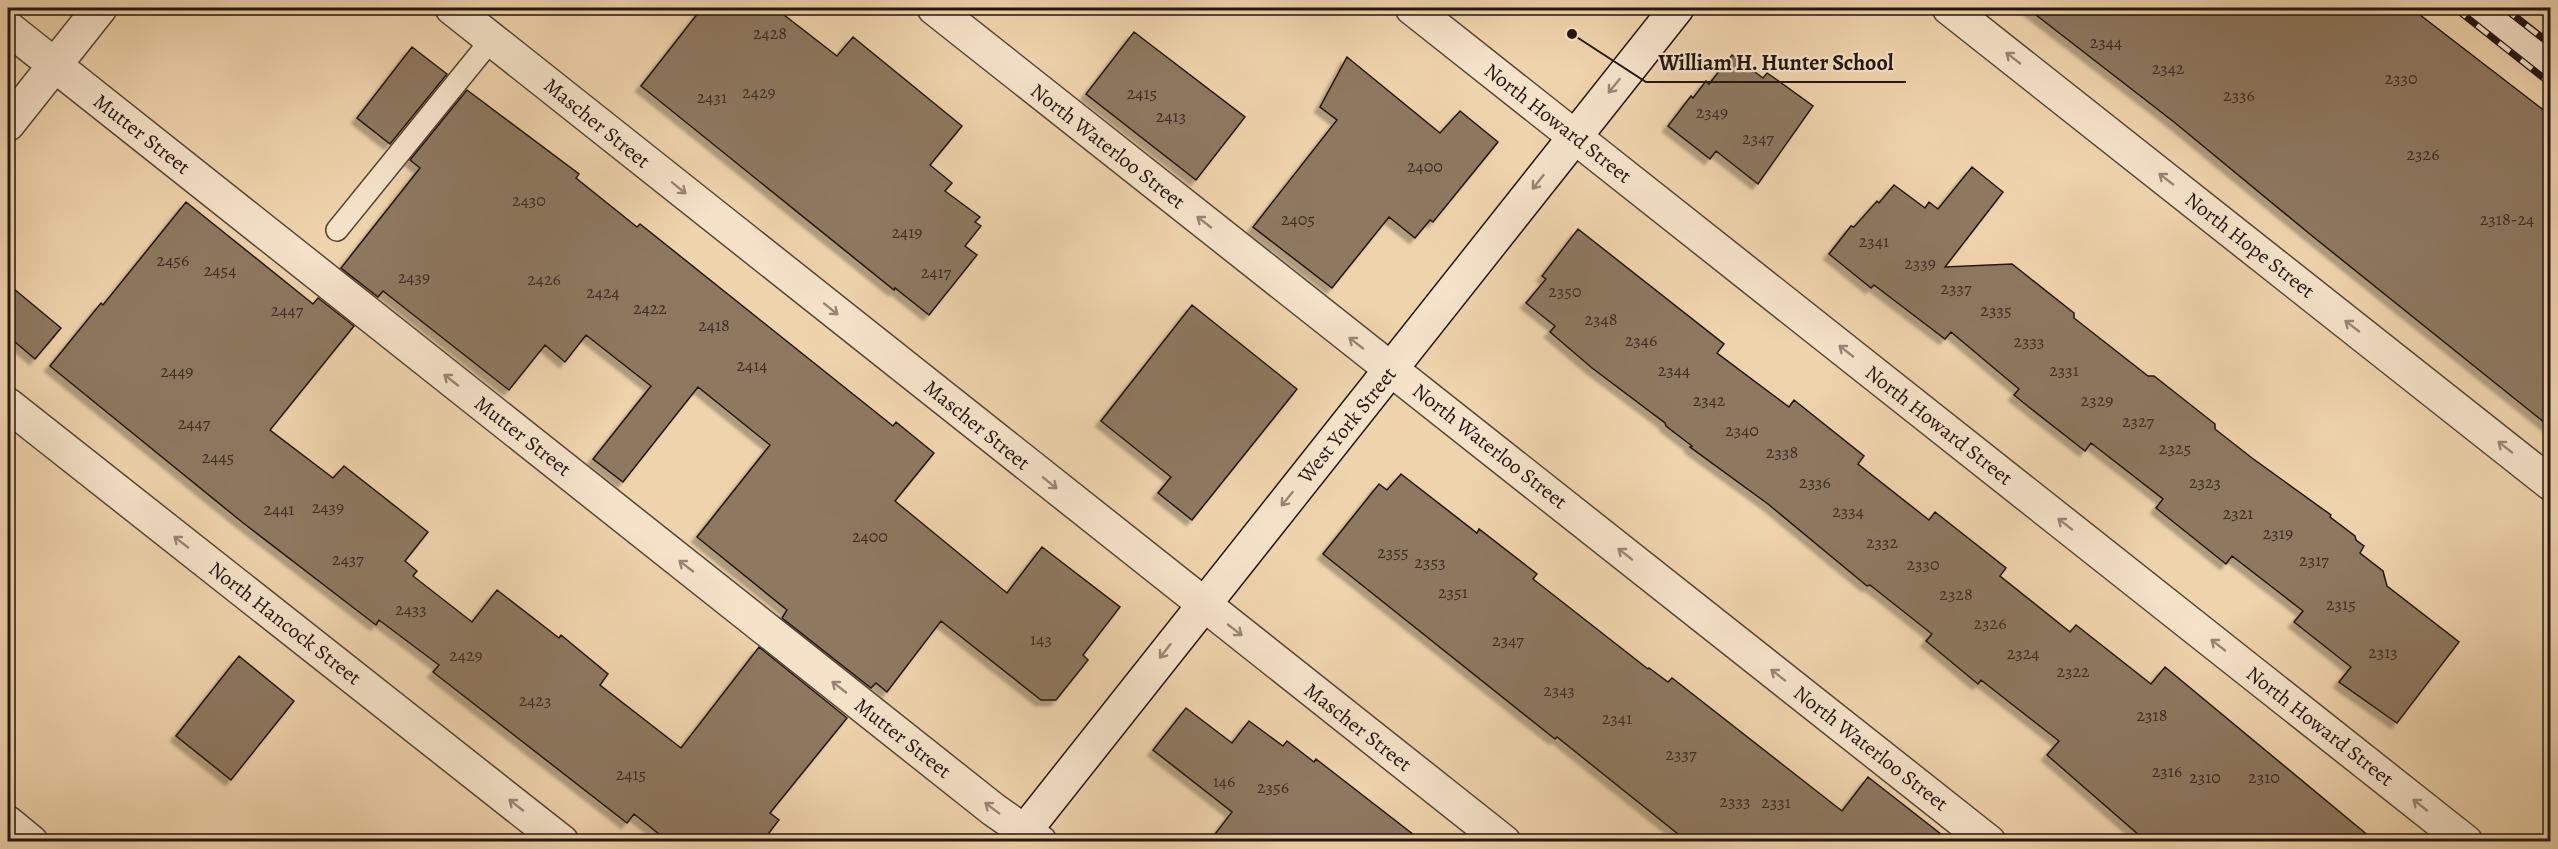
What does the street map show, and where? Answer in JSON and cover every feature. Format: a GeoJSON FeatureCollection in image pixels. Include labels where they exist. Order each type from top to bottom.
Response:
{"type":"FeatureCollection","features":[{"type":"Feature","properties":{"kind":"street"},"geometry":{"type":"LineString","coordinates":[[8,124],[100,8]]}},
{"type":"Feature","properties":{"kind":"street","name":"Mascher Street"},"geometry":{"type":"LineString","coordinates":[[452,8],[1504,842]]}},
{"type":"Feature","properties":{"kind":"street","name":"North Waterloo Street"},"geometry":{"type":"LineString","coordinates":[[934,8],[1989,842]]}},
{"type":"Feature","properties":{"kind":"street","name":"North Howard Street"},"geometry":{"type":"LineString","coordinates":[[1412,8],[2466,842]]}},
{"type":"Feature","properties":{"kind":"street","name":"West York Street"},"geometry":{"type":"LineString","coordinates":[[1026,838],[1202,604],[1392,369],[1574,135],[1677,8]]}},
{"type":"Feature","properties":{"kind":"street","name":"North Hope Street"},"geometry":{"type":"LineString","coordinates":[[1949,8],[2550,483]]}},
{"type":"Feature","properties":{"kind":"street"},"geometry":{"type":"LineString","coordinates":[[2481,8],[2550,62]]}},
{"type":"Feature","properties":{"kind":"street","name":"Mutter Street"},"geometry":{"type":"LineString","coordinates":[[8,28],[994,810],[1026,838]]}},
{"type":"Feature","properties":{"kind":"street","name":"North Hancock Street"},"geometry":{"type":"LineString","coordinates":[[8,405],[562,842]]}},
{"type":"Feature","properties":{"kind":"street"},"geometry":{"type":"LineString","coordinates":[[8,822],[32,842]]}},
{"type":"Feature","properties":{"kind":"lane"},"geometry":{"type":"LineString","coordinates":[[337,230],[492,39]]}},
{"type":"Feature","properties":{"kind":"building"},"geometry":{"type":"Polygon","coordinates":[[[702,8],[775,8],[837,56],[853,37],[962,126],[930,165],[952,183],[945,191],[980,217],[975,222],[981,226],[965,246],[977,255],[929,315],[895,288],[894,290],[641,86],[702,8]]]}},
{"type":"Feature","properties":{"kind":"building"},"geometry":{"type":"Polygon","coordinates":[[[2027,8],[2411,8],[2550,115],[2550,427],[2174,122],[2027,8]]]}},
{"type":"Feature","properties":{"kind":"building"},"geometry":{"type":"Polygon","coordinates":[[[1134,32],[1245,117],[1196,180],[1086,94],[1134,32]]]}},
{"type":"Feature","properties":{"kind":"building"},"geometry":{"type":"Polygon","coordinates":[[[412,47],[447,74],[390,144],[357,118],[412,47]]]}},
{"type":"Feature","properties":{"kind":"building"},"geometry":{"type":"Polygon","coordinates":[[[1732,55],[1763,78],[1767,73],[1813,106],[1758,184],[1716,151],[1710,159],[1668,126],[1691,96],[1693,98],[1706,81],[1709,84],[1732,55]]]}},
{"type":"Feature","properties":{"kind":"building"},"geometry":{"type":"Polygon","coordinates":[[[1347,57],[1440,133],[1460,111],[1498,142],[1433,222],[1430,220],[1415,238],[1389,217],[1332,288],[1253,227],[1337,120],[1320,107],[1347,57]]]}},
{"type":"Feature","properties":{"kind":"building"},"geometry":{"type":"Polygon","coordinates":[[[467,90],[579,174],[576,178],[637,227],[640,224],[893,426],[896,422],[934,453],[895,501],[1007,593],[1042,547],[1120,607],[1083,655],[1088,660],[1056,700],[1041,700],[941,621],[887,692],[876,683],[871,688],[782,618],[787,610],[697,537],[770,445],[698,387],[623,482],[593,459],[651,386],[586,335],[565,362],[545,345],[509,390],[383,291],[378,297],[341,268],[420,168],[410,160],[467,90]]]}},
{"type":"Feature","properties":{"kind":"building"},"geometry":{"type":"Polygon","coordinates":[[[1972,167],[2003,192],[1945,267],[2012,264],[2074,313],[2074,318],[2148,376],[2154,376],[2215,424],[2215,429],[2331,515],[2330,517],[2364,546],[2360,553],[2383,571],[2387,586],[2459,642],[2397,723],[2339,682],[2351,667],[2294,622],[2303,611],[2232,556],[2226,564],[2156,508],[2163,499],[2091,443],[2085,451],[2030,408],[2014,395],[2019,389],[1951,332],[1945,339],[1874,285],[1871,288],[1829,254],[1851,226],[1854,227],[1894,185],[1925,208],[1929,202],[1938,209],[1972,167]]]}},
{"type":"Feature","properties":{"kind":"building"},"geometry":{"type":"Polygon","coordinates":[[[186,202],[313,304],[318,298],[354,326],[270,430],[333,478],[344,466],[428,532],[405,561],[417,571],[413,576],[472,622],[497,590],[559,638],[561,635],[608,674],[600,685],[681,748],[759,647],[847,718],[770,813],[779,820],[762,842],[669,842],[634,814],[627,823],[433,672],[439,665],[379,620],[376,625],[242,522],[50,366],[101,303],[103,305],[186,202]]]}},
{"type":"Feature","properties":{"kind":"building"},"geometry":{"type":"Polygon","coordinates":[[[1578,229],[1724,344],[1717,353],[1789,407],[1794,400],[1864,456],[1858,464],[1929,520],[1935,512],[2006,568],[2000,576],[2070,632],[2076,625],[2151,684],[2165,667],[2376,842],[2147,842],[2047,755],[2059,741],[1981,680],[1978,684],[1926,641],[1932,634],[1870,585],[1867,586],[1768,504],[1690,447],[1692,446],[1665,423],[1592,368],[1550,332],[1555,326],[1526,303],[1546,279],[1542,276],[1578,229]]]}},
{"type":"Feature","properties":{"kind":"building"},"geometry":{"type":"Polygon","coordinates":[[[8,284],[61,328],[35,359],[8,336],[8,284]]]}},
{"type":"Feature","properties":{"kind":"building"},"geometry":{"type":"Polygon","coordinates":[[[1192,305],[1297,389],[1192,520],[1158,493],[1171,477],[1101,421],[1192,305]]]}},
{"type":"Feature","properties":{"kind":"building"},"geometry":{"type":"Polygon","coordinates":[[[1401,474],[1477,533],[1479,529],[1537,574],[1533,579],[1648,669],[1668,682],[1672,678],[1842,811],[1868,777],[1951,842],[1688,842],[1323,554],[1379,484],[1387,490],[1401,474]]]}},
{"type":"Feature","properties":{"kind":"building"},"geometry":{"type":"Polygon","coordinates":[[[239,656],[294,701],[231,780],[176,736],[239,656]]]}},
{"type":"Feature","properties":{"kind":"building"},"geometry":{"type":"Polygon","coordinates":[[[1186,708],[1232,743],[1249,721],[1283,746],[1287,741],[1314,762],[1316,759],[1423,842],[1209,842],[1232,812],[1153,750],[1186,708]]]}},
{"type":"Feature","properties":{"kind":"railway"},"geometry":{"type":"LineString","coordinates":[[2455,8],[2550,83]]}},
{"type":"Feature","properties":{"kind":"railway"},"geometry":{"type":"LineString","coordinates":[[2504,8],[2550,44]]}},
{"type":"Feature","properties":{"kind":"place","name":"William H. Hunter School"},"geometry":{"type":"Point","coordinates":[1572,34]}}]}
